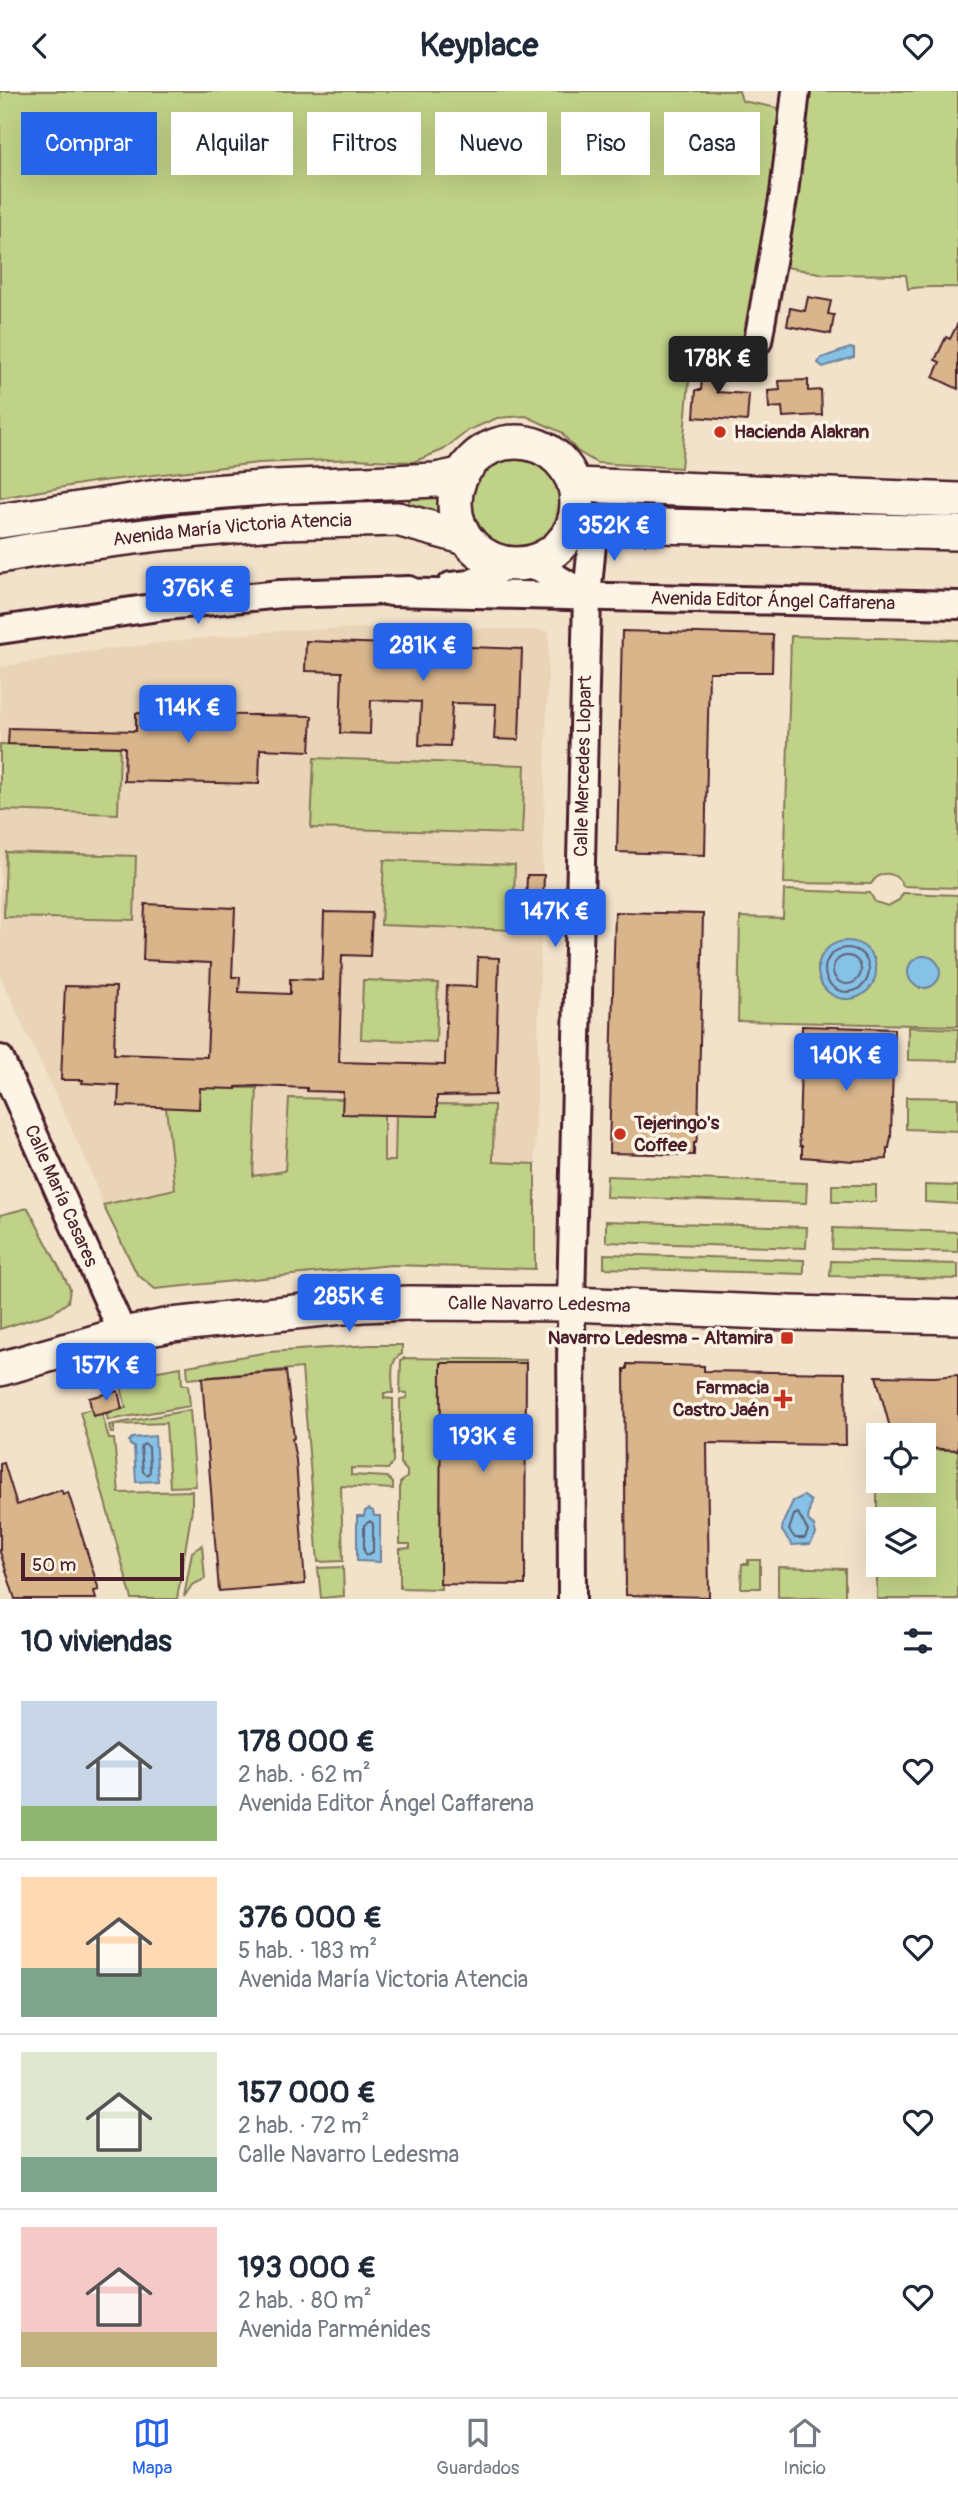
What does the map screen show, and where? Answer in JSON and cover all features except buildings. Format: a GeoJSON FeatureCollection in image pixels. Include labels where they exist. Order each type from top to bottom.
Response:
{"type":"FeatureCollection","features":[{"type":"Feature","properties":{"kind":"main road"},"geometry":{"type":"LineString","coordinates":[[521,442],[539,446],[555,455],[567,469],[581,509],[558,549],[519,564],[482,555],[463,537],[453,506],[460,475],[471,460],[485,449],[503,443],[521,442]]}},
{"type":"Feature","properties":{"kind":"main road","name":"Avenida María Victoria Atencia"},"geometry":{"type":"LineString","coordinates":[[0,521],[163,496],[275,487],[436,480],[460,475]]}},
{"type":"Feature","properties":{"kind":"main road"},"geometry":{"type":"LineString","coordinates":[[581,509],[958,500]]}},
{"type":"Feature","properties":{"kind":"main road"},"geometry":{"type":"LineString","coordinates":[[581,509],[958,533]]}},
{"type":"Feature","properties":{"kind":"main road","name":"Avenida María Victoria Atencia"},"geometry":{"type":"LineString","coordinates":[[0,556],[168,533],[282,522],[397,519],[463,537]]}},
{"type":"Feature","properties":{"kind":"main road","name":"Calle Navarro Ledesma"},"geometry":{"type":"LineString","coordinates":[[0,1369],[123,1333],[171,1325],[362,1305],[571,1304],[958,1317]]}},
{"type":"Feature","properties":{"kind":"street"},"geometry":{"type":"LineString","coordinates":[[758,341],[784,194],[796,91]]}},
{"type":"Feature","properties":{"kind":"street","name":"Calle Mercedes Llopart"},"geometry":{"type":"LineString","coordinates":[[572,1599],[571,1304],[587,596],[581,509]]}},
{"type":"Feature","properties":{"kind":"street"},"geometry":{"type":"LineString","coordinates":[[391,591],[470,584],[519,564],[587,596]]}},
{"type":"Feature","properties":{"kind":"street"},"geometry":{"type":"LineString","coordinates":[[0,630],[152,607],[280,594],[391,591],[587,596]]}},
{"type":"Feature","properties":{"kind":"street","name":"Avenida Editor Ángel Caffarena"},"geometry":{"type":"LineString","coordinates":[[587,596],[958,605]]}},
{"type":"Feature","properties":{"kind":"street","name":"Calle María Casares"},"geometry":{"type":"LineString","coordinates":[[0,1059],[123,1333]]}},
{"type":"Feature","properties":{"kind":"shaded area"},"geometry":{"type":"Polygon","coordinates":[[[423,626],[549,631],[535,1164],[351,1161],[166,1190],[103,1205],[87,1163],[0,976],[0,667],[85,652],[182,640],[289,630],[423,626]]]}},
{"type":"Feature","properties":{"kind":"green space"},"geometry":{"type":"Polygon","coordinates":[[[0,91],[739,91],[742,101],[783,109],[747,375],[690,370],[681,468],[597,463],[577,451],[561,432],[526,416],[497,418],[469,430],[443,450],[413,462],[355,459],[258,463],[93,482],[0,498],[0,91]]]}},
{"type":"Feature","properties":{"kind":"green space"},"geometry":{"type":"Polygon","coordinates":[[[811,91],[958,91],[958,287],[908,289],[906,275],[824,274],[775,265],[803,110],[811,91]]]}},
{"type":"Feature","properties":{"kind":"green space"},"geometry":{"type":"Polygon","coordinates":[[[514,454],[532,458],[548,468],[558,484],[562,502],[558,520],[548,536],[532,546],[514,550],[496,546],[480,536],[470,520],[466,502],[470,484],[480,468],[496,458],[514,454]]]}},
{"type":"Feature","properties":{"kind":"green space"},"geometry":{"type":"Polygon","coordinates":[[[440,490],[440,513],[409,507],[409,495],[440,490]]]}},
{"type":"Feature","properties":{"kind":"green space"},"geometry":{"type":"Polygon","coordinates":[[[385,495],[385,506],[0,544],[0,533],[157,509],[385,495]]]}},
{"type":"Feature","properties":{"kind":"green space"},"geometry":{"type":"Polygon","coordinates":[[[791,636],[958,640],[958,888],[903,886],[896,877],[888,874],[879,876],[871,884],[784,883],[791,636]]]}},
{"type":"Feature","properties":{"kind":"green space"},"geometry":{"type":"Polygon","coordinates":[[[0,744],[120,747],[118,814],[0,810],[0,744]]]}},
{"type":"Feature","properties":{"kind":"green space"},"geometry":{"type":"Polygon","coordinates":[[[314,758],[525,765],[522,834],[311,828],[314,758]]]}},
{"type":"Feature","properties":{"kind":"green space"},"geometry":{"type":"Polygon","coordinates":[[[6,852],[136,856],[134,920],[4,917],[6,852]]]}},
{"type":"Feature","properties":{"kind":"green space"},"geometry":{"type":"Polygon","coordinates":[[[384,860],[515,865],[513,930],[381,925],[384,860]]]}},
{"type":"Feature","properties":{"kind":"green space"},"geometry":{"type":"Polygon","coordinates":[[[784,890],[870,893],[875,902],[888,906],[899,900],[903,893],[958,895],[958,1026],[738,1021],[740,917],[783,918],[784,890]],[[846,941],[829,948],[820,959],[818,971],[822,983],[830,993],[842,998],[855,997],[870,988],[876,968],[874,958],[846,941]],[[923,956],[919,988],[930,987],[933,959],[923,956]]]}},
{"type":"Feature","properties":{"kind":"green space"},"geometry":{"type":"Polygon","coordinates":[[[363,980],[438,983],[436,1042],[361,1039],[363,980]]]}},
{"type":"Feature","properties":{"kind":"green space"},"geometry":{"type":"Polygon","coordinates":[[[908,1027],[958,1029],[958,1061],[908,1060],[908,1027]]]}},
{"type":"Feature","properties":{"kind":"green space"},"geometry":{"type":"Polygon","coordinates":[[[200,1088],[257,1088],[253,1176],[285,1171],[289,1098],[343,1099],[384,1115],[384,1161],[395,1161],[396,1115],[436,1116],[437,1104],[494,1105],[493,1162],[535,1164],[535,1269],[391,1265],[155,1289],[137,1274],[103,1205],[175,1189],[166,1107],[199,1109],[200,1088]]]}},
{"type":"Feature","properties":{"kind":"green space"},"geometry":{"type":"Polygon","coordinates":[[[906,1097],[958,1098],[958,1131],[906,1129],[906,1097]]]}},
{"type":"Feature","properties":{"kind":"green space"},"geometry":{"type":"Polygon","coordinates":[[[607,1176],[807,1183],[806,1203],[606,1197],[607,1176]]]}},
{"type":"Feature","properties":{"kind":"green space"},"geometry":{"type":"Polygon","coordinates":[[[832,1185],[876,1185],[876,1202],[832,1202],[832,1185]]]}},
{"type":"Feature","properties":{"kind":"green space"},"geometry":{"type":"Polygon","coordinates":[[[925,1185],[958,1186],[958,1204],[925,1202],[925,1185]]]}},
{"type":"Feature","properties":{"kind":"green space"},"geometry":{"type":"Polygon","coordinates":[[[28,1208],[70,1288],[68,1302],[54,1312],[0,1329],[0,1215],[28,1208]]]}},
{"type":"Feature","properties":{"kind":"green space"},"geometry":{"type":"Polygon","coordinates":[[[606,1221],[807,1227],[806,1248],[606,1242],[606,1221]]]}},
{"type":"Feature","properties":{"kind":"green space"},"geometry":{"type":"Polygon","coordinates":[[[833,1228],[958,1232],[958,1252],[832,1249],[833,1228]]]}},
{"type":"Feature","properties":{"kind":"green space"},"geometry":{"type":"Polygon","coordinates":[[[604,1254],[804,1260],[804,1274],[604,1268],[604,1254]]]}},
{"type":"Feature","properties":{"kind":"green space"},"geometry":{"type":"Polygon","coordinates":[[[831,1261],[958,1264],[958,1279],[830,1276],[831,1261]]]}},
{"type":"Feature","properties":{"kind":"green space"},"geometry":{"type":"Polygon","coordinates":[[[402,1345],[402,1354],[393,1365],[393,1393],[384,1393],[384,1398],[393,1399],[393,1462],[388,1469],[351,1468],[351,1475],[387,1477],[393,1483],[393,1489],[341,1486],[343,1561],[318,1562],[302,1368],[188,1379],[187,1366],[269,1352],[402,1345]]]}},
{"type":"Feature","properties":{"kind":"green space"},"geometry":{"type":"Polygon","coordinates":[[[404,1358],[526,1360],[440,1547],[441,1589],[400,1588],[400,1549],[410,1548],[410,1544],[400,1544],[400,1483],[407,1477],[407,1471],[400,1463],[400,1399],[407,1398],[407,1393],[400,1393],[401,1361],[404,1358]]]}},
{"type":"Feature","properties":{"kind":"green space"},"geometry":{"type":"Polygon","coordinates":[[[181,1367],[182,1385],[188,1385],[190,1406],[108,1420],[106,1413],[126,1408],[119,1378],[181,1367]]]}},
{"type":"Feature","properties":{"kind":"green space"},"geometry":{"type":"Polygon","coordinates":[[[92,1409],[102,1414],[109,1439],[114,1439],[119,1493],[192,1491],[192,1509],[177,1599],[132,1599],[80,1412],[92,1409]]]}},
{"type":"Feature","properties":{"kind":"green space"},"geometry":{"type":"Polygon","coordinates":[[[190,1410],[196,1486],[170,1487],[166,1423],[114,1425],[114,1433],[111,1433],[109,1425],[190,1410]]]}},
{"type":"Feature","properties":{"kind":"green space"},"geometry":{"type":"Polygon","coordinates":[[[936,1450],[958,1450],[958,1599],[877,1599],[877,1577],[936,1577],[936,1507],[877,1507],[877,1493],[936,1493],[936,1450]]]}},
{"type":"Feature","properties":{"kind":"green space"},"geometry":{"type":"Polygon","coordinates":[[[202,1545],[205,1579],[192,1585],[184,1597],[192,1552],[202,1545]]]}},
{"type":"Feature","properties":{"kind":"green space"},"geometry":{"type":"Polygon","coordinates":[[[748,1560],[760,1560],[760,1588],[741,1588],[742,1564],[748,1564],[748,1560]]]}},
{"type":"Feature","properties":{"kind":"green space"},"geometry":{"type":"Polygon","coordinates":[[[343,1567],[344,1596],[321,1598],[318,1568],[343,1567]]]}},
{"type":"Feature","properties":{"kind":"green space"},"geometry":{"type":"Polygon","coordinates":[[[778,1567],[845,1569],[845,1598],[778,1597],[778,1567]]]}},
{"type":"Feature","properties":{"kind":"water"},"geometry":{"type":"Polygon","coordinates":[[[854,349],[854,357],[823,367],[818,363],[821,358],[854,349]]]}},
{"type":"Feature","properties":{"kind":"water"},"geometry":{"type":"Polygon","coordinates":[[[841,941],[853,941],[868,949],[876,964],[876,976],[868,991],[853,999],[841,999],[826,991],[818,976],[818,964],[826,949],[841,941]]]}},
{"type":"Feature","properties":{"kind":"water"},"geometry":{"type":"Polygon","coordinates":[[[924,956],[936,960],[940,972],[936,984],[924,988],[912,984],[908,972],[912,960],[924,956]]]}},
{"type":"Feature","properties":{"kind":"water"},"geometry":{"type":"Polygon","coordinates":[[[155,1436],[158,1481],[136,1482],[134,1447],[129,1441],[132,1438],[155,1436]]]}},
{"type":"Feature","properties":{"kind":"water"},"geometry":{"type":"Polygon","coordinates":[[[804,1496],[811,1501],[808,1520],[814,1526],[816,1534],[810,1544],[792,1545],[782,1531],[783,1523],[793,1501],[804,1496]]]}},
{"type":"Feature","properties":{"kind":"water"},"geometry":{"type":"Polygon","coordinates":[[[369,1509],[374,1516],[380,1516],[380,1562],[357,1561],[357,1516],[364,1516],[369,1509]]]}},
{"type":"Feature","properties":{"kind":"place","name":"Hacienda Alakran"},"geometry":{"type":"Point","coordinates":[720,432]}},
{"type":"Feature","properties":{"kind":"place","name":"Tejeringo's Coffee"},"geometry":{"type":"Point","coordinates":[620,1134]}},
{"type":"Feature","properties":{"kind":"place","name":"Navarro Ledesma - Altamira"},"geometry":{"type":"Point","coordinates":[787,1338]}},
{"type":"Feature","properties":{"kind":"place","name":"Farmacia Castro Jaén"},"geometry":{"type":"Point","coordinates":[783,1399]}}]}
